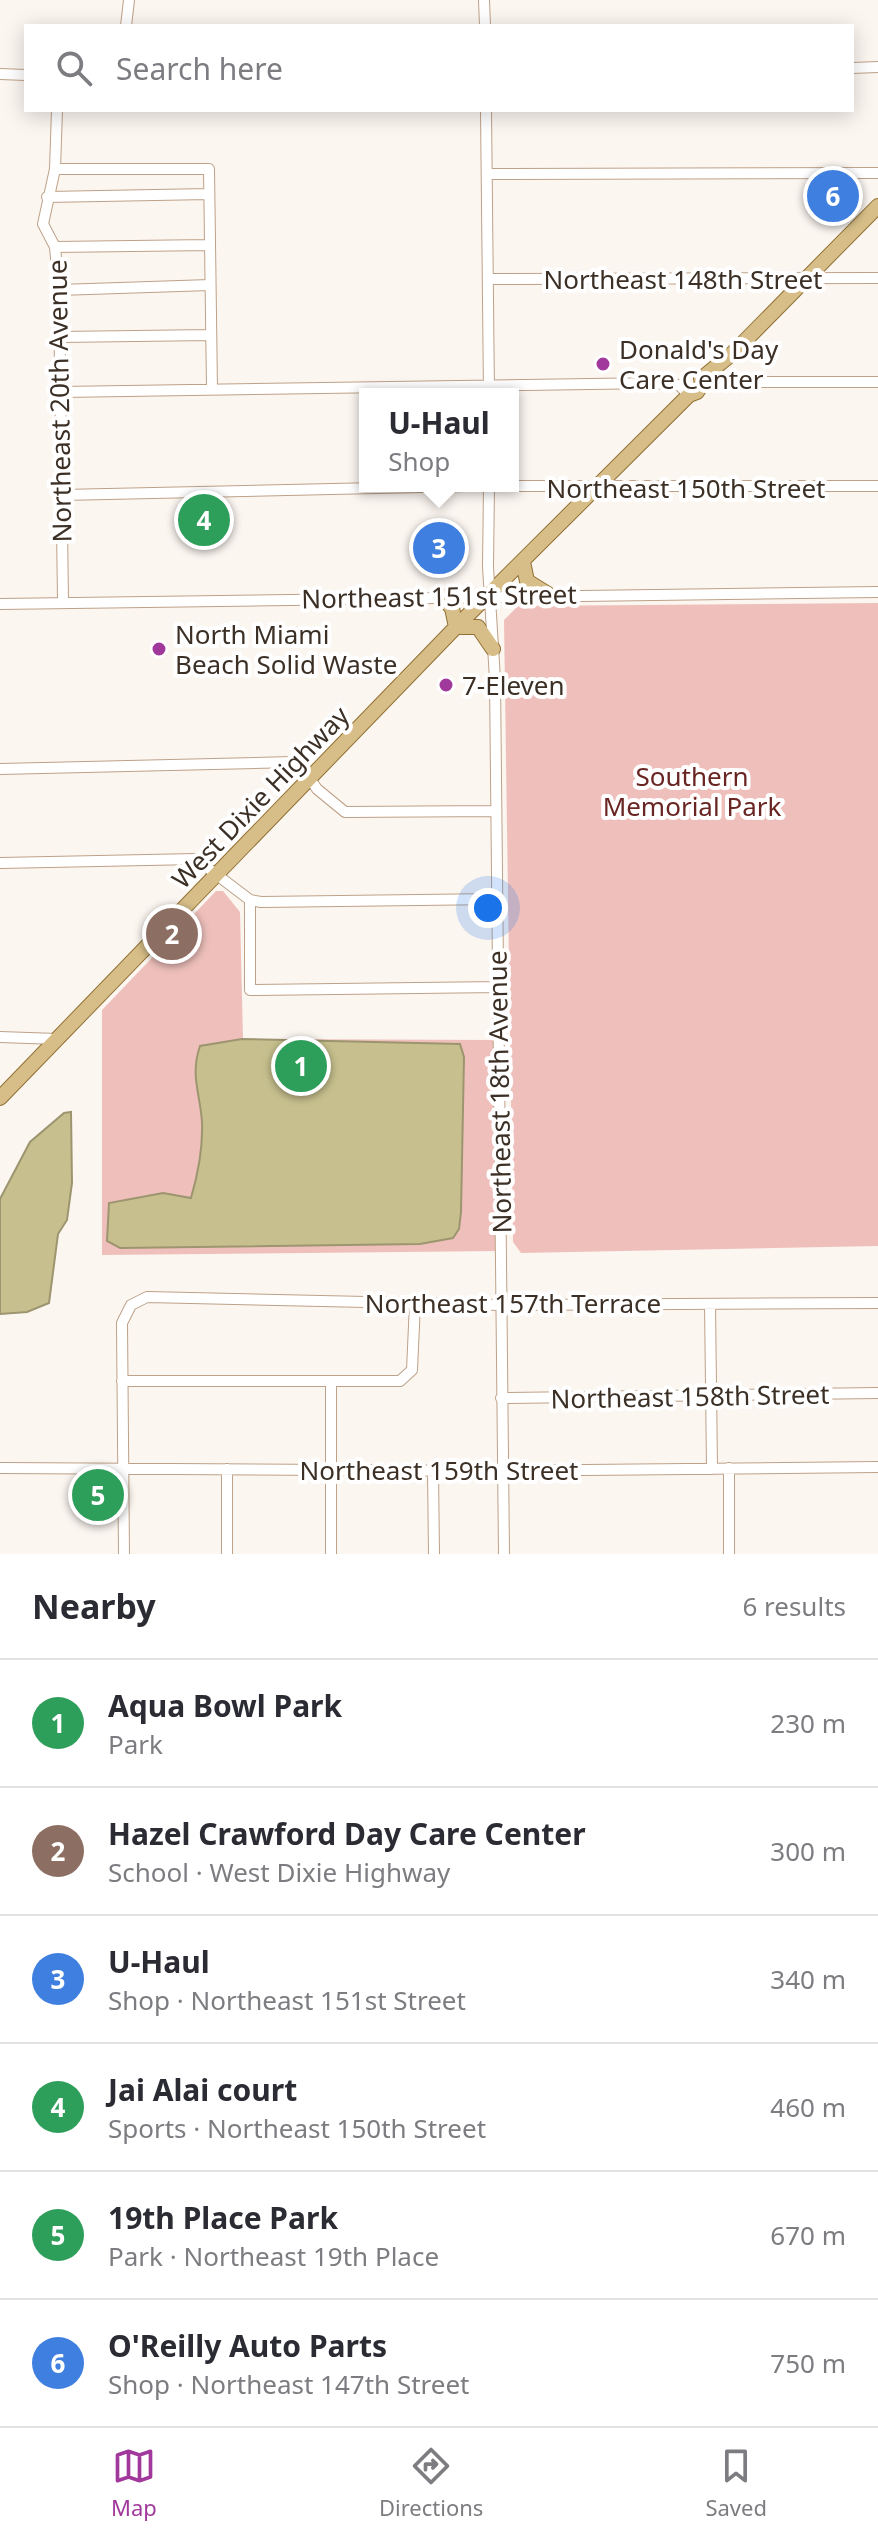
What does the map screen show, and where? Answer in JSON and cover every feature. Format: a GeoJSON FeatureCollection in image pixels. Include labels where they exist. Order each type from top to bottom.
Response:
{"type":"FeatureCollection","features":[{"type":"Feature","properties":{"kind":"main road","name":"West Dixie Highway"},"geometry":{"type":"LineString","coordinates":[[0,1098],[456,627],[690,395],[697,392],[709,374],[878,206]]}},
{"type":"Feature","properties":{"kind":"main road"},"geometry":{"type":"LineString","coordinates":[[523,562],[527,581],[548,594]]}},
{"type":"Feature","properties":{"kind":"main road"},"geometry":{"type":"LineString","coordinates":[[440,595],[452,608],[456,627],[478,627],[493,649]]}},
{"type":"Feature","properties":{"kind":"street"},"geometry":{"type":"LineString","coordinates":[[126,24],[129,0]]}},
{"type":"Feature","properties":{"kind":"street"},"geometry":{"type":"LineString","coordinates":[[484,0],[485,24]]}},
{"type":"Feature","properties":{"kind":"street"},"geometry":{"type":"LineString","coordinates":[[854,68],[878,67]]}},
{"type":"Feature","properties":{"kind":"street"},"geometry":{"type":"LineString","coordinates":[[0,74],[24,75]]}},
{"type":"Feature","properties":{"kind":"street","name":"Northeast 20th Avenue"},"geometry":{"type":"LineString","coordinates":[[57,112],[55,169],[43,224],[55,247],[59,290],[63,602]]}},
{"type":"Feature","properties":{"kind":"street"},"geometry":{"type":"LineString","coordinates":[[486,112],[488,388]]}},
{"type":"Feature","properties":{"kind":"street"},"geometry":{"type":"LineString","coordinates":[[55,169],[209,169],[212,389]]}},
{"type":"Feature","properties":{"kind":"street"},"geometry":{"type":"LineString","coordinates":[[488,174],[878,173]]}},
{"type":"Feature","properties":{"kind":"street"},"geometry":{"type":"LineString","coordinates":[[47,197],[209,194]]}},
{"type":"Feature","properties":{"kind":"street"},"geometry":{"type":"LineString","coordinates":[[55,247],[210,245]]}},
{"type":"Feature","properties":{"kind":"street","name":"Northeast 148th Street"},"geometry":{"type":"LineString","coordinates":[[488,279],[878,278]]}},
{"type":"Feature","properties":{"kind":"street"},"geometry":{"type":"LineString","coordinates":[[59,290],[210,285]]}},
{"type":"Feature","properties":{"kind":"street"},"geometry":{"type":"LineString","coordinates":[[60,337],[210,335]]}},
{"type":"Feature","properties":{"kind":"street"},"geometry":{"type":"LineString","coordinates":[[709,374],[718,382],[878,382]]}},
{"type":"Feature","properties":{"kind":"street"},"geometry":{"type":"LineString","coordinates":[[516,388],[655,383],[679,385],[690,395]]}},
{"type":"Feature","properties":{"kind":"street"},"geometry":{"type":"LineString","coordinates":[[61,392],[359,389]]}},
{"type":"Feature","properties":{"kind":"street","name":"Northeast 150th Street"},"geometry":{"type":"LineString","coordinates":[[519,487],[878,486]]}},
{"type":"Feature","properties":{"kind":"street","name":"Northeast 150th Street"},"geometry":{"type":"LineString","coordinates":[[62,495],[359,489]]}},
{"type":"Feature","properties":{"kind":"street","name":"Northeast 18th Avenue"},"geometry":{"type":"LineString","coordinates":[[489,492],[499,987],[504,1554]]}},
{"type":"Feature","properties":{"kind":"street","name":"Northeast 151st Street"},"geometry":{"type":"LineString","coordinates":[[0,604],[440,595],[878,592]]}},
{"type":"Feature","properties":{"kind":"street"},"geometry":{"type":"LineString","coordinates":[[0,769],[297,762],[336,808],[345,812],[496,811]]}},
{"type":"Feature","properties":{"kind":"street"},"geometry":{"type":"LineString","coordinates":[[0,863],[192,858],[218,873],[250,900],[497,899]]}},
{"type":"Feature","properties":{"kind":"street"},"geometry":{"type":"LineString","coordinates":[[250,900],[250,990],[499,987]]}},
{"type":"Feature","properties":{"kind":"street"},"geometry":{"type":"LineString","coordinates":[[0,1037],[57,1039]]}},
{"type":"Feature","properties":{"kind":"street","name":"Northeast 157th Terrace"},"geometry":{"type":"LineString","coordinates":[[122,1381],[124,1313],[147,1297],[501,1305],[878,1303]]}},
{"type":"Feature","properties":{"kind":"street"},"geometry":{"type":"LineString","coordinates":[[124,1554],[122,1381],[381,1384],[407,1378],[412,1370],[415,1303]]}},
{"type":"Feature","properties":{"kind":"street"},"geometry":{"type":"LineString","coordinates":[[710,1304],[712,1469]]}},
{"type":"Feature","properties":{"kind":"street"},"geometry":{"type":"LineString","coordinates":[[331,1383],[331,1554]]}},
{"type":"Feature","properties":{"kind":"street","name":"Northeast 158th Street"},"geometry":{"type":"LineString","coordinates":[[501,1398],[878,1393]]}},
{"type":"Feature","properties":{"kind":"street","name":"Northeast 159th Street"},"geometry":{"type":"LineString","coordinates":[[0,1468],[502,1471],[878,1467]]}},
{"type":"Feature","properties":{"kind":"street"},"geometry":{"type":"LineString","coordinates":[[729,1468],[729,1554]]}},
{"type":"Feature","properties":{"kind":"street"},"geometry":{"type":"LineString","coordinates":[[227,1469],[227,1554]]}},
{"type":"Feature","properties":{"kind":"street"},"geometry":{"type":"LineString","coordinates":[[433,1471],[434,1554]]}},
{"type":"Feature","properties":{"kind":"green space","name":"Southern Memorial Park"},"geometry":{"type":"Polygon","coordinates":[[[878,603],[878,1246],[521,1253],[513,1242],[504,620],[518,606],[878,603]]]}},
{"type":"Feature","properties":{"kind":"green space"},"geometry":{"type":"Polygon","coordinates":[[[216,891],[223,891],[240,912],[243,1039],[499,1040],[501,1251],[102,1255],[102,1010],[216,891]]]}},
{"type":"Feature","properties":{"kind":"shaded area"},"geometry":{"type":"Polygon","coordinates":[[[242,1039],[460,1044],[464,1057],[461,1212],[459,1229],[453,1238],[420,1244],[120,1248],[107,1241],[109,1203],[163,1193],[191,1198],[202,1141],[196,1075],[200,1046],[242,1039]]]}},
{"type":"Feature","properties":{"kind":"shaded area"},"geometry":{"type":"Polygon","coordinates":[[[71,1112],[72,1183],[67,1220],[58,1234],[49,1303],[27,1312],[0,1314],[0,1199],[30,1142],[64,1113],[71,1112]]]}},
{"type":"Feature","properties":{"kind":"place","name":"O'Reilly Auto Parts"},"geometry":{"type":"Point","coordinates":[833,196]}},
{"type":"Feature","properties":{"kind":"place","name":"Donald's Day Care Center"},"geometry":{"type":"Point","coordinates":[603,364]}},
{"type":"Feature","properties":{"kind":"place","name":"Jai Alai court"},"geometry":{"type":"Point","coordinates":[204,520]}},
{"type":"Feature","properties":{"kind":"place","name":"U-Haul"},"geometry":{"type":"Point","coordinates":[439,548]}},
{"type":"Feature","properties":{"kind":"place","name":"North Miami Beach Solid Waste"},"geometry":{"type":"Point","coordinates":[159,649]}},
{"type":"Feature","properties":{"kind":"place","name":"7-Eleven"},"geometry":{"type":"Point","coordinates":[446,685]}},
{"type":"Feature","properties":{"kind":"place","name":"Hazel Crawford Day Care Center"},"geometry":{"type":"Point","coordinates":[172,934]}},
{"type":"Feature","properties":{"kind":"place","name":"Aqua Bowl Park"},"geometry":{"type":"Point","coordinates":[301,1066]}},
{"type":"Feature","properties":{"kind":"place","name":"19th Place Park"},"geometry":{"type":"Point","coordinates":[98,1495]}}]}
